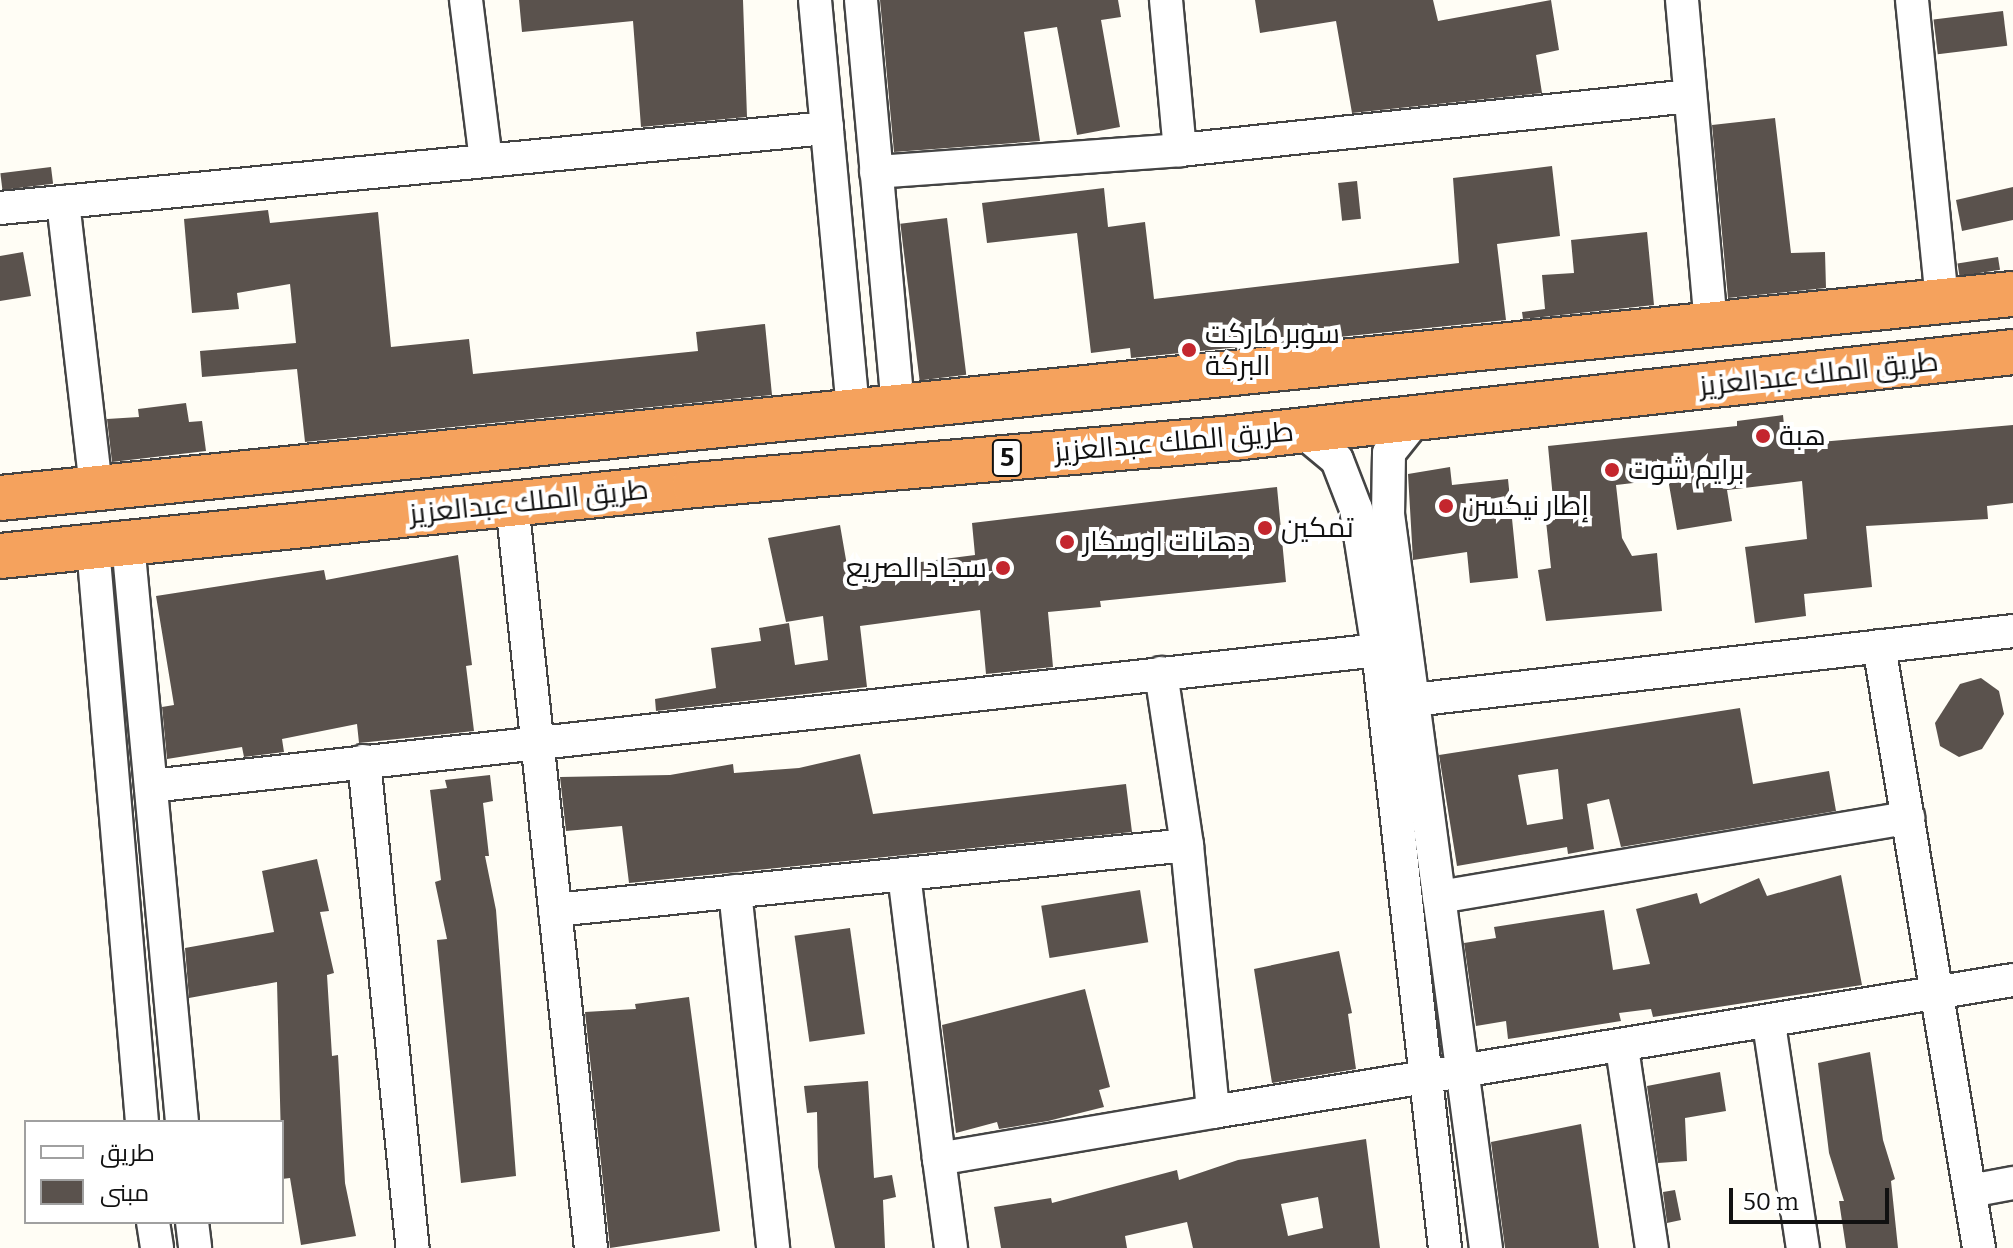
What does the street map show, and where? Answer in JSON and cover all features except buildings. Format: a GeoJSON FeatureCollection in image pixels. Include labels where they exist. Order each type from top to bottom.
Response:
{"type":"FeatureCollection","features":[{"type":"Feature","properties":{"kind":"highway","name":"طريق الملك عبدالعزيز"},"geometry":{"type":"LineString","coordinates":[[0,498],[2013,294]]}},
{"type":"Feature","properties":{"kind":"highway","name":"طريق الملك عبدالعزيز"},"geometry":{"type":"LineString","coordinates":[[0,556],[512,503],[1302,431],[2013,352]]}},
{"type":"Feature","properties":{"kind":"street"},"geometry":{"type":"LineString","coordinates":[[466,0],[486,161]]}},
{"type":"Feature","properties":{"kind":"street"},"geometry":{"type":"LineString","coordinates":[[815,0],[853,411]]}},
{"type":"Feature","properties":{"kind":"street"},"geometry":{"type":"LineString","coordinates":[[861,0],[898,407]]}},
{"type":"Feature","properties":{"kind":"street"},"geometry":{"type":"LineString","coordinates":[[1166,0],[1180,150]]}},
{"type":"Feature","properties":{"kind":"street"},"geometry":{"type":"LineString","coordinates":[[1682,0],[1711,324]]}},
{"type":"Feature","properties":{"kind":"street"},"geometry":{"type":"LineString","coordinates":[[1912,0],[1942,301]]}},
{"type":"Feature","properties":{"kind":"street"},"geometry":{"type":"LineString","coordinates":[[876,172],[1180,150],[1690,96]]}},
{"type":"Feature","properties":{"kind":"street"},"geometry":{"type":"LineString","coordinates":[[0,208],[827,128]]}},
{"type":"Feature","properties":{"kind":"street"},"geometry":{"type":"LineString","coordinates":[[63,202],[96,488]]}},
{"type":"Feature","properties":{"kind":"street"},"geometry":{"type":"LineString","coordinates":[[1416,419],[1389,453],[1388,493],[1486,1248]]}},
{"type":"Feature","properties":{"kind":"street"},"geometry":{"type":"LineString","coordinates":[[1302,431],[1337,460],[1353,496],[1378,650],[1445,1248]]}},
{"type":"Feature","properties":{"kind":"street"},"geometry":{"type":"LineString","coordinates":[[1353,496],[1388,493]]}},
{"type":"Feature","properties":{"kind":"street"},"geometry":{"type":"LineString","coordinates":[[512,503],[591,1248]]}},
{"type":"Feature","properties":{"kind":"street"},"geometry":{"type":"LineString","coordinates":[[111,545],[151,786],[182,1120]]}},
{"type":"Feature","properties":{"kind":"street"},"geometry":{"type":"LineString","coordinates":[[111,545],[142,1120]]}},
{"type":"Feature","properties":{"kind":"street"},"geometry":{"type":"LineString","coordinates":[[1413,700],[2013,631]]}},
{"type":"Feature","properties":{"kind":"street"},"geometry":{"type":"LineString","coordinates":[[1879,646],[1979,1248]]}},
{"type":"Feature","properties":{"kind":"street"},"geometry":{"type":"LineString","coordinates":[[151,786],[537,740],[1378,650]]}},
{"type":"Feature","properties":{"kind":"street"},"geometry":{"type":"LineString","coordinates":[[1161,673],[1187,845],[1213,1112]]}},
{"type":"Feature","properties":{"kind":"street"},"geometry":{"type":"LineString","coordinates":[[364,761],[413,1248]]}},
{"type":"Feature","properties":{"kind":"street"},"geometry":{"type":"LineString","coordinates":[[1439,897],[1908,818]]}},
{"type":"Feature","properties":{"kind":"street"},"geometry":{"type":"LineString","coordinates":[[555,910],[1187,845]]}},
{"type":"Feature","properties":{"kind":"street"},"geometry":{"type":"LineString","coordinates":[[904,874],[951,1248]]}},
{"type":"Feature","properties":{"kind":"street"},"geometry":{"type":"LineString","coordinates":[[735,891],[773,1248]]}},
{"type":"Feature","properties":{"kind":"street"},"geometry":{"type":"LineString","coordinates":[[939,1159],[1213,1112],[1769,1024],[2013,980]]}},
{"type":"Feature","properties":{"kind":"street"},"geometry":{"type":"LineString","coordinates":[[1769,1024],[1803,1248]]}},
{"type":"Feature","properties":{"kind":"street"},"geometry":{"type":"LineString","coordinates":[[1622,1048],[1652,1248]]}},
{"type":"Feature","properties":{"kind":"street"},"geometry":{"type":"LineString","coordinates":[[1970,1191],[2013,1183]]}},
{"type":"Feature","properties":{"kind":"street"},"geometry":{"type":"LineString","coordinates":[[153,1224],[157,1248]]}},
{"type":"Feature","properties":{"kind":"street"},"geometry":{"type":"LineString","coordinates":[[192,1224],[195,1248]]}},
{"type":"Feature","properties":{"kind":"place","name":"سوبر ماركت البركة"},"geometry":{"type":"Point","coordinates":[1189,350]}},
{"type":"Feature","properties":{"kind":"place","name":"هبة"},"geometry":{"type":"Point","coordinates":[1763,436]}},
{"type":"Feature","properties":{"kind":"place","name":"برايم شوت"},"geometry":{"type":"Point","coordinates":[1612,470]}},
{"type":"Feature","properties":{"kind":"place","name":"إطار نيكسن"},"geometry":{"type":"Point","coordinates":[1446,506]}},
{"type":"Feature","properties":{"kind":"place","name":"تمكين"},"geometry":{"type":"Point","coordinates":[1265,528]}},
{"type":"Feature","properties":{"kind":"place","name":"دهانات اوسكار"},"geometry":{"type":"Point","coordinates":[1067,542]}},
{"type":"Feature","properties":{"kind":"place","name":"سجاد الصريع"},"geometry":{"type":"Point","coordinates":[1003,568]}}]}
